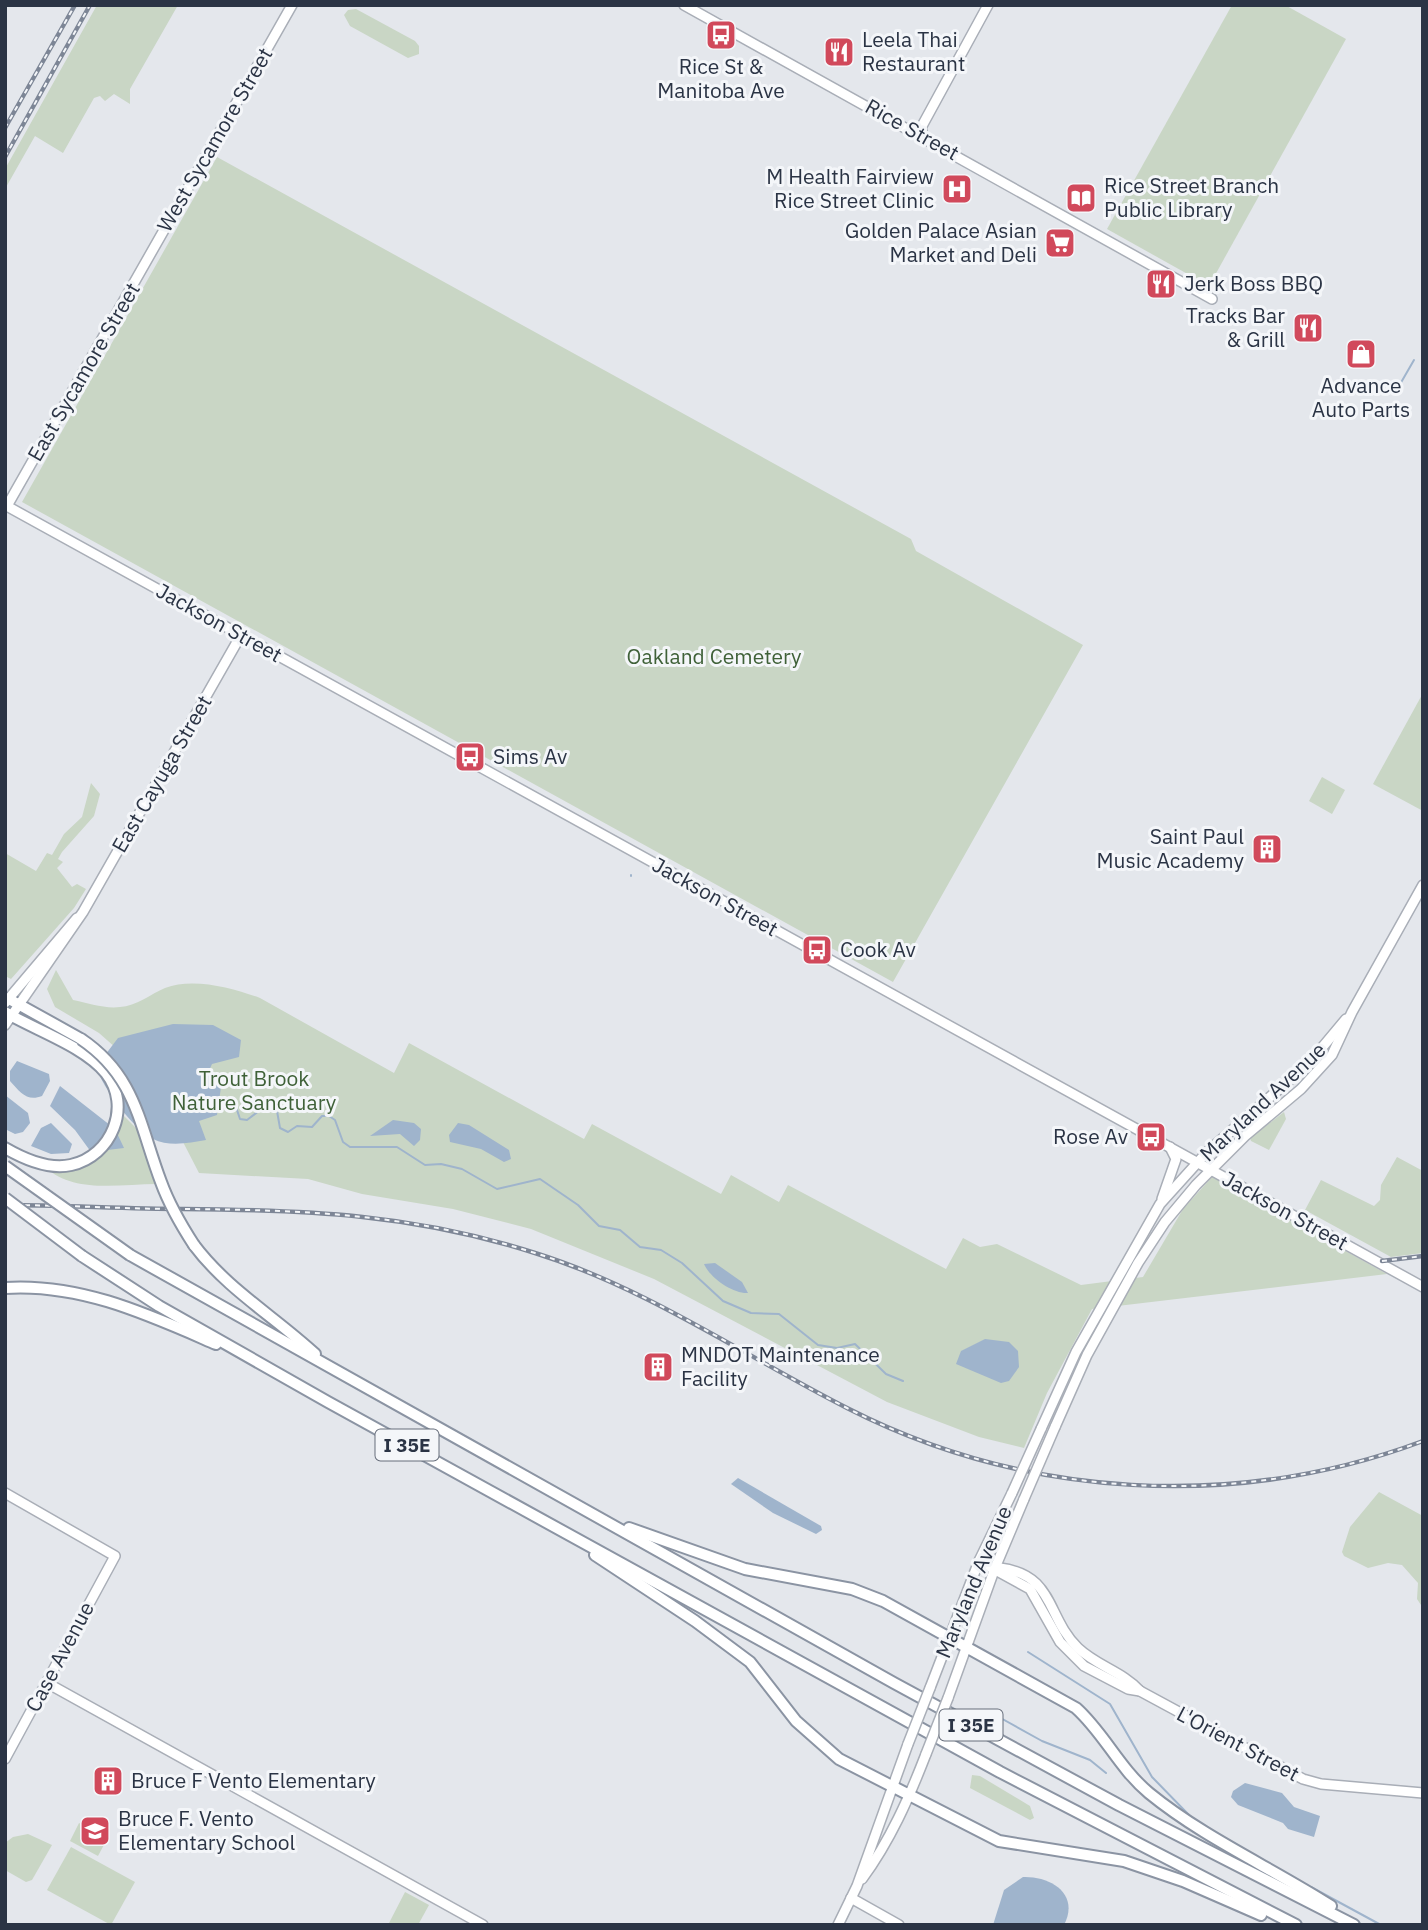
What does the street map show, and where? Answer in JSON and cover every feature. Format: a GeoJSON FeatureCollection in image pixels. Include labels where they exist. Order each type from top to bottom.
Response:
{"type":"FeatureCollection","features":[{"type":"Feature","properties":{"kind":"highway"},"geometry":{"type":"LineString","coordinates":[[6,1000],[81,1039],[106,1057],[131,1093],[162,1184],[194,1245],[225,1280],[276,1318],[327,1366]]}},
{"type":"Feature","properties":{"kind":"highway"},"geometry":{"type":"LineString","coordinates":[[5,1148],[41,1164],[64,1166],[81,1162],[103,1146],[116,1121],[117,1096],[110,1079],[100,1066],[75,1050],[8,1018]]}},
{"type":"Feature","properties":{"kind":"highway","name":"I 35E"},"geometry":{"type":"LineString","coordinates":[[5,1166],[130,1255],[327,1366],[1056,1772],[1354,1925]]}},
{"type":"Feature","properties":{"kind":"highway","name":"I 35E"},"geometry":{"type":"LineString","coordinates":[[5,1198],[82,1256],[159,1306],[1011,1778],[1296,1925]]}},
{"type":"Feature","properties":{"kind":"highway"},"geometry":{"type":"LineString","coordinates":[[5,1288],[47,1288],[99,1297],[263,1364]]}},
{"type":"Feature","properties":{"kind":"highway"},"geometry":{"type":"LineString","coordinates":[[594,1515],[745,1569],[868,1594],[967,1647],[1076,1708],[1092,1724],[1128,1773],[1157,1799],[1331,1906],[1354,1925]]}},
{"type":"Feature","properties":{"kind":"highway"},"geometry":{"type":"LineString","coordinates":[[540,1518],[695,1621],[750,1662],[796,1721],[839,1759],[999,1841],[1135,1864],[1183,1881],[1283,1925]]}},
{"type":"Feature","properties":{"kind":"street","name":"West Sycamore Street"},"geometry":{"type":"LineString","coordinates":[[139,274],[292,5]]}},
{"type":"Feature","properties":{"kind":"street","name":"Rice Street"},"geometry":{"type":"LineString","coordinates":[[684,5],[1212,299]]}},
{"type":"Feature","properties":{"kind":"street"},"geometry":{"type":"LineString","coordinates":[[922,136],[922,126],[988,5]]}},
{"type":"Feature","properties":{"kind":"street","name":"East Sycamore Street"},"geometry":{"type":"LineString","coordinates":[[6,506],[139,274]]}},
{"type":"Feature","properties":{"kind":"street","name":"Jackson Street"},"geometry":{"type":"LineString","coordinates":[[6,506],[1423,1287]]}},
{"type":"Feature","properties":{"kind":"street","name":"East Cayuga Street"},"geometry":{"type":"LineString","coordinates":[[8,1018],[20,1005],[83,912],[242,635]]}},
{"type":"Feature","properties":{"kind":"street"},"geometry":{"type":"LineString","coordinates":[[1352,1012],[1423,885]]}},
{"type":"Feature","properties":{"kind":"street","name":"East Cayuga Street"},"geometry":{"type":"LineString","coordinates":[[6,1000],[66,927],[83,912]]}},
{"type":"Feature","properties":{"kind":"street","name":"Maryland Avenue"},"geometry":{"type":"LineString","coordinates":[[857,1886],[907,1746],[979,1561],[1115,1281],[1160,1204],[1198,1162],[1310,1062],[1352,1012]]}},
{"type":"Feature","properties":{"kind":"street","name":"Maryland Avenue"},"geometry":{"type":"LineString","coordinates":[[857,1886],[878,1857],[911,1794],[995,1568],[1076,1377],[1112,1310],[1168,1218],[1211,1170],[1317,1073],[1342,1037],[1352,1012]]}},
{"type":"Feature","properties":{"kind":"street"},"geometry":{"type":"LineString","coordinates":[[1160,1204],[1176,1159],[1170,1147]]}},
{"type":"Feature","properties":{"kind":"street","name":"Case Avenue"},"geometry":{"type":"LineString","coordinates":[[5,1493],[115,1556],[5,1759]]}},
{"type":"Feature","properties":{"kind":"street","name":"L'Orient Street"},"geometry":{"type":"LineString","coordinates":[[979,1561],[995,1568],[1016,1570],[1035,1581],[1071,1656],[1084,1667],[1128,1689],[1140,1691],[1303,1779],[1321,1784],[1423,1793]]}},
{"type":"Feature","properties":{"kind":"street"},"geometry":{"type":"LineString","coordinates":[[47,1683],[483,1925]]}},
{"type":"Feature","properties":{"kind":"street"},"geometry":{"type":"LineString","coordinates":[[838,1925],[857,1886]]}},
{"type":"Feature","properties":{"kind":"street"},"geometry":{"type":"LineString","coordinates":[[851,1898],[899,1925]]}},
{"type":"Feature","properties":{"kind":"green space"},"geometry":{"type":"Polygon","coordinates":[[[97,5],[178,5],[130,89],[130,104],[114,94],[105,101],[100,96],[94,98],[63,153],[35,136],[5,189],[5,169],[97,5]]]}},
{"type":"Feature","properties":{"kind":"green space"},"geometry":{"type":"Polygon","coordinates":[[[1232,5],[1285,5],[1346,39],[1209,286],[1107,229],[1232,5]]]}},
{"type":"Feature","properties":{"kind":"green space"},"geometry":{"type":"Polygon","coordinates":[[[356,9],[415,41],[419,46],[419,54],[408,58],[350,26],[344,15],[348,10],[356,9]]]}},
{"type":"Feature","properties":{"kind":"green space","name":"Oakland Cemetery"},"geometry":{"type":"Polygon","coordinates":[[[217,157],[911,539],[916,551],[1083,645],[893,982],[22,502],[217,157]]]}},
{"type":"Feature","properties":{"kind":"green space"},"geometry":{"type":"Polygon","coordinates":[[[1423,693],[1423,811],[1373,784],[1423,693]]]}},
{"type":"Feature","properties":{"kind":"green space"},"geometry":{"type":"Polygon","coordinates":[[[1322,777],[1345,790],[1332,814],[1309,801],[1322,777]]]}},
{"type":"Feature","properties":{"kind":"green space"},"geometry":{"type":"Polygon","coordinates":[[[91,783],[100,794],[94,816],[62,852],[58,859],[63,862],[57,868],[72,887],[77,884],[86,889],[74,908],[11,979],[5,976],[5,853],[36,871],[47,853],[52,855],[64,834],[82,817],[91,783]]]}},
{"type":"Feature","properties":{"kind":"green space","name":"Trout Brook Nature Sanctuary"},"geometry":{"type":"Polygon","coordinates":[[[56,970],[73,1000],[108,1007],[132,1004],[176,985],[213,985],[238,991],[260,998],[394,1073],[409,1043],[584,1139],[592,1124],[721,1194],[731,1175],[779,1202],[788,1185],[946,1269],[963,1238],[980,1247],[997,1244],[1081,1285],[1143,1277],[1183,1209],[1212,1177],[1387,1274],[1092,1309],[1047,1393],[1024,1448],[979,1437],[887,1402],[654,1279],[531,1229],[453,1209],[362,1194],[308,1179],[199,1173],[150,1078],[99,1033],[55,1007],[47,989],[56,970]]]}},
{"type":"Feature","properties":{"kind":"green space"},"geometry":{"type":"Polygon","coordinates":[[[1284,1112],[1286,1119],[1269,1150],[1251,1141],[1250,1138],[1284,1112]]]}},
{"type":"Feature","properties":{"kind":"green space"},"geometry":{"type":"Polygon","coordinates":[[[124,1116],[143,1135],[157,1184],[83,1184],[69,1181],[45,1167],[85,1160],[103,1151],[111,1143],[124,1116]]]}},
{"type":"Feature","properties":{"kind":"green space"},"geometry":{"type":"Polygon","coordinates":[[[1397,1157],[1423,1171],[1423,1253],[1391,1257],[1305,1210],[1321,1180],[1374,1206],[1380,1200],[1381,1185],[1397,1157]]]}},
{"type":"Feature","properties":{"kind":"green space"},"geometry":{"type":"Polygon","coordinates":[[[1379,1492],[1423,1516],[1423,1608],[1417,1599],[1418,1583],[1402,1565],[1388,1563],[1368,1568],[1344,1556],[1342,1552],[1350,1527],[1379,1492]]]}},
{"type":"Feature","properties":{"kind":"green space"},"geometry":{"type":"Polygon","coordinates":[[[972,1775],[980,1776],[1030,1806],[1034,1818],[1030,1820],[970,1788],[972,1775]]]}},
{"type":"Feature","properties":{"kind":"green space"},"geometry":{"type":"Polygon","coordinates":[[[79,1823],[107,1839],[98,1856],[70,1841],[79,1823]]]}},
{"type":"Feature","properties":{"kind":"green space"},"geometry":{"type":"Polygon","coordinates":[[[28,1834],[52,1845],[32,1880],[26,1882],[5,1870],[5,1843],[13,1837],[28,1834]]]}},
{"type":"Feature","properties":{"kind":"green space"},"geometry":{"type":"Polygon","coordinates":[[[71,1847],[135,1882],[111,1925],[47,1890],[71,1847]]]}},
{"type":"Feature","properties":{"kind":"green space"},"geometry":{"type":"Polygon","coordinates":[[[405,1892],[429,1905],[418,1925],[388,1925],[405,1892]]]}},
{"type":"Feature","properties":{"kind":"water"},"geometry":{"type":"Polygon","coordinates":[[[173,1024],[213,1025],[241,1040],[239,1057],[212,1064],[207,1075],[222,1080],[217,1115],[199,1121],[206,1140],[172,1144],[145,1134],[120,1107],[96,1067],[118,1038],[173,1024]]]}},
{"type":"Feature","properties":{"kind":"water"},"geometry":{"type":"Polygon","coordinates":[[[17,1061],[49,1074],[50,1081],[42,1096],[28,1097],[10,1081],[10,1071],[17,1061]]]}},
{"type":"Feature","properties":{"kind":"water"},"geometry":{"type":"Polygon","coordinates":[[[60,1086],[115,1129],[124,1148],[91,1152],[75,1130],[50,1106],[60,1086]]]}},
{"type":"Feature","properties":{"kind":"water"},"geometry":{"type":"Polygon","coordinates":[[[5,1095],[28,1113],[30,1123],[23,1132],[15,1134],[5,1129],[5,1095]]]}},
{"type":"Feature","properties":{"kind":"water"},"geometry":{"type":"Polygon","coordinates":[[[393,1120],[414,1123],[421,1129],[420,1140],[414,1146],[400,1134],[370,1136],[393,1120]]]}},
{"type":"Feature","properties":{"kind":"water"},"geometry":{"type":"Polygon","coordinates":[[[51,1123],[72,1144],[69,1153],[51,1154],[31,1146],[41,1128],[51,1123]]]}},
{"type":"Feature","properties":{"kind":"water"},"geometry":{"type":"Polygon","coordinates":[[[458,1123],[469,1125],[509,1150],[511,1159],[504,1162],[481,1149],[450,1142],[449,1135],[458,1123]]]}},
{"type":"Feature","properties":{"kind":"water"},"geometry":{"type":"Polygon","coordinates":[[[715,1263],[742,1282],[748,1293],[736,1291],[717,1280],[704,1264],[715,1263]]]}},
{"type":"Feature","properties":{"kind":"water"},"geometry":{"type":"Polygon","coordinates":[[[985,1339],[1009,1342],[1018,1351],[1019,1367],[1009,1381],[1001,1383],[956,1364],[961,1351],[985,1339]]]}},
{"type":"Feature","properties":{"kind":"water"},"geometry":{"type":"Polygon","coordinates":[[[738,1478],[821,1526],[822,1530],[816,1534],[773,1513],[731,1484],[738,1478]]]}},
{"type":"Feature","properties":{"kind":"water"},"geometry":{"type":"Polygon","coordinates":[[[1245,1783],[1282,1793],[1294,1807],[1320,1816],[1314,1837],[1288,1829],[1283,1823],[1238,1805],[1231,1797],[1233,1791],[1245,1783]]]}},
{"type":"Feature","properties":{"kind":"water"},"geometry":{"type":"Polygon","coordinates":[[[1023,1877],[1043,1880],[1060,1889],[1068,1904],[1064,1925],[993,1925],[1004,1890],[1023,1877]]]}},
{"type":"Feature","properties":{"kind":"waterway"},"geometry":{"type":"LineString","coordinates":[[1399,386],[1414,360]]}},
{"type":"Feature","properties":{"kind":"waterway"},"geometry":{"type":"LineString","coordinates":[[218,1105],[236,1107],[240,1119],[247,1120],[264,1107],[270,1106],[277,1111],[280,1128],[288,1132],[297,1126],[312,1127],[322,1116],[329,1116],[335,1120],[343,1142],[350,1147],[397,1147],[425,1165],[441,1164],[462,1169],[497,1189],[540,1179],[578,1205],[599,1226],[620,1230],[640,1247],[661,1250],[682,1263],[723,1301],[751,1313],[779,1314],[818,1345],[837,1348],[855,1344],[886,1374],[903,1381]]}},
{"type":"Feature","properties":{"kind":"waterway"},"geometry":{"type":"LineString","coordinates":[[1028,1652],[1110,1704],[1152,1777],[1189,1815]]}},
{"type":"Feature","properties":{"kind":"waterway"},"geometry":{"type":"LineString","coordinates":[[997,1716],[1042,1741],[1090,1760],[1106,1773]]}},
{"type":"Feature","properties":{"kind":"waterway"},"geometry":{"type":"LineString","coordinates":[[1311,1887],[1381,1925]]}},
{"type":"Feature","properties":{"kind":"railway"},"geometry":{"type":"LineString","coordinates":[[5,128],[75,5]]}},
{"type":"Feature","properties":{"kind":"railway"},"geometry":{"type":"LineString","coordinates":[[5,157],[90,5]]}},
{"type":"Feature","properties":{"kind":"railway"},"geometry":{"type":"LineString","coordinates":[[5,1205],[318,1213],[403,1222],[490,1240],[576,1268],[656,1303],[808,1388],[915,1438],[986,1461],[1058,1477],[1132,1485],[1206,1485],[1279,1478],[1352,1463],[1423,1441]]}},
{"type":"Feature","properties":{"kind":"railway"},"geometry":{"type":"LineString","coordinates":[[1382,1261],[1423,1256]]}},
{"type":"Feature","properties":{"kind":"place","name":"Rice St & Manitoba Ave"},"geometry":{"type":"Point","coordinates":[721,35]}},
{"type":"Feature","properties":{"kind":"place","name":"Leela Thai Restaurant"},"geometry":{"type":"Point","coordinates":[839,52]}},
{"type":"Feature","properties":{"kind":"place","name":"M Health Fairview Rice Street Clinic"},"geometry":{"type":"Point","coordinates":[957,189]}},
{"type":"Feature","properties":{"kind":"place","name":"Rice Street Branch Public Library"},"geometry":{"type":"Point","coordinates":[1081,198]}},
{"type":"Feature","properties":{"kind":"place","name":"Golden Palace Asian Market and Deli"},"geometry":{"type":"Point","coordinates":[1060,243]}},
{"type":"Feature","properties":{"kind":"place","name":"Jerk Boss BBQ"},"geometry":{"type":"Point","coordinates":[1161,284]}},
{"type":"Feature","properties":{"kind":"place","name":"Tracks Bar & Grill"},"geometry":{"type":"Point","coordinates":[1308,328]}},
{"type":"Feature","properties":{"kind":"place","name":"Advance Auto Parts"},"geometry":{"type":"Point","coordinates":[1361,354]}},
{"type":"Feature","properties":{"kind":"place","name":"Sims Av"},"geometry":{"type":"Point","coordinates":[470,757]}},
{"type":"Feature","properties":{"kind":"place","name":"Saint Paul Music Academy"},"geometry":{"type":"Point","coordinates":[1267,849]}},
{"type":"Feature","properties":{"kind":"place","name":"Cook Av"},"geometry":{"type":"Point","coordinates":[817,950]}},
{"type":"Feature","properties":{"kind":"place","name":"Rose Av"},"geometry":{"type":"Point","coordinates":[1151,1137]}},
{"type":"Feature","properties":{"kind":"place","name":"MNDOT Maintenance Facility"},"geometry":{"type":"Point","coordinates":[658,1367]}},
{"type":"Feature","properties":{"kind":"place","name":"Bruce F Vento Elementary"},"geometry":{"type":"Point","coordinates":[108,1781]}},
{"type":"Feature","properties":{"kind":"place","name":"Bruce F. Vento Elementary School"},"geometry":{"type":"Point","coordinates":[95,1831]}}]}
